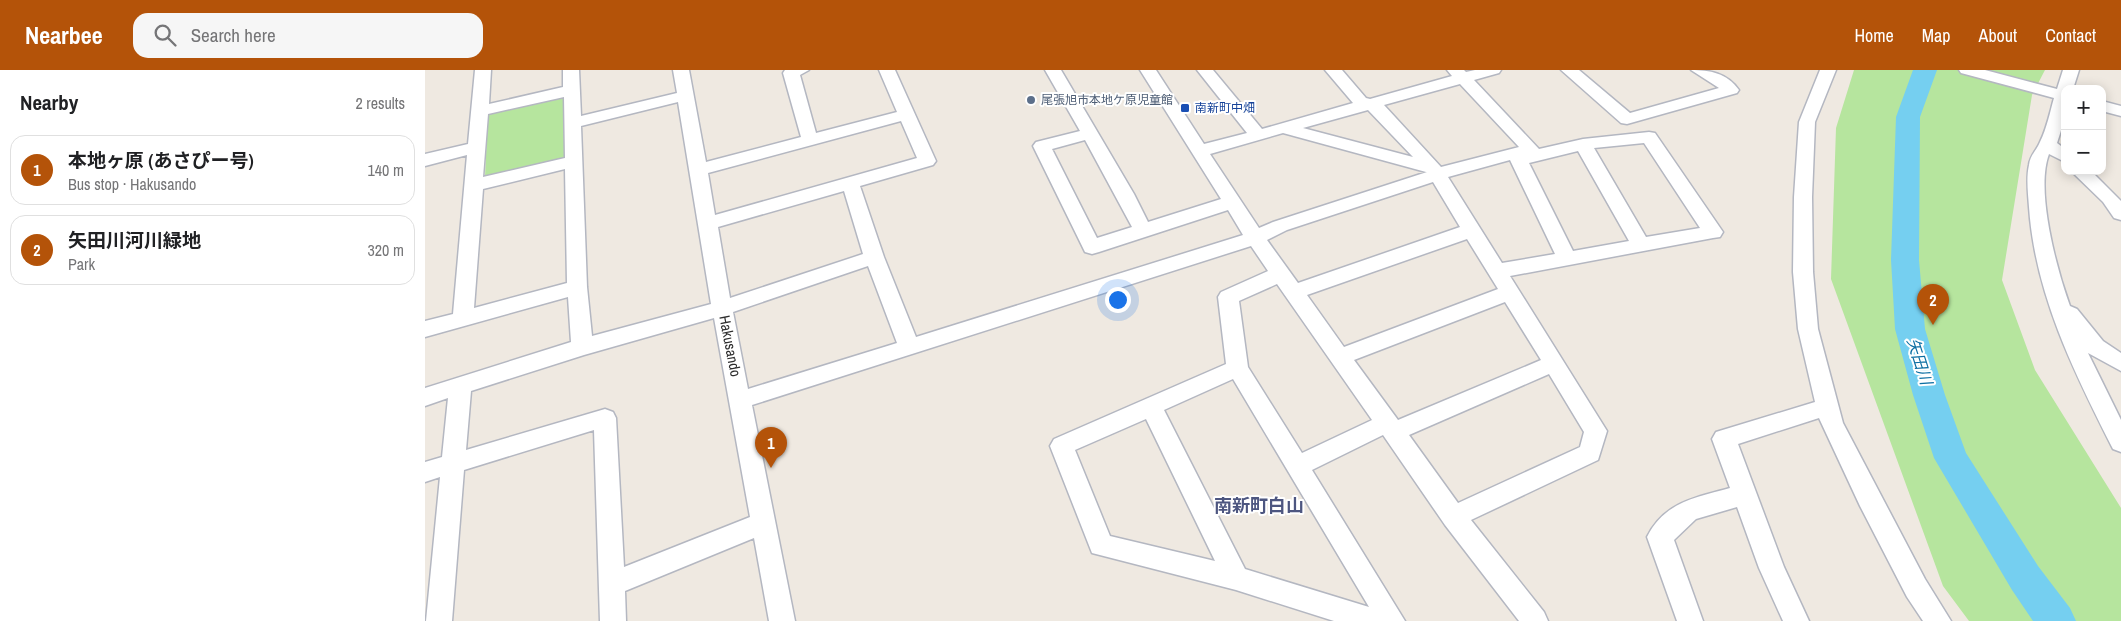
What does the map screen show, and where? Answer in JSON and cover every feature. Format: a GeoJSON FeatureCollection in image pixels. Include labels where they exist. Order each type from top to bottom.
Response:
{"type":"FeatureCollection","features":[{"type":"Feature","properties":{"kind":"street"},"geometry":{"type":"LineString","coordinates":[[463,319],[483,70]]}},
{"type":"Feature","properties":{"kind":"street"},"geometry":{"type":"LineString","coordinates":[[571,70],[572,162],[577,286],[582,347]]}},
{"type":"Feature","properties":{"kind":"street","name":"Hakusando"},"geometry":{"type":"LineString","coordinates":[[681,70],[722,308],[782,621]]}},
{"type":"Feature","properties":{"kind":"street"},"geometry":{"type":"LineString","coordinates":[[801,70],[791,73],[810,140]]}},
{"type":"Feature","properties":{"kind":"street"},"geometry":{"type":"LineString","coordinates":[[707,224],[851,185],[927,161],[887,70]]}},
{"type":"Feature","properties":{"kind":"street"},"geometry":{"type":"LineString","coordinates":[[1053,70],[1143,230]]}},
{"type":"Feature","properties":{"kind":"street"},"geometry":{"type":"LineString","coordinates":[[1148,70],[1255,238],[1454,517],[1535,621]]}},
{"type":"Feature","properties":{"kind":"street"},"geometry":{"type":"LineString","coordinates":[[1205,70],[1258,135]]}},
{"type":"Feature","properties":{"kind":"street"},"geometry":{"type":"LineString","coordinates":[[1333,70],[1360,101],[1377,107],[1436,172],[1596,431],[1590,453],[1454,517]]}},
{"type":"Feature","properties":{"kind":"street"},"geometry":{"type":"LineString","coordinates":[[1200,151],[1366,104],[1459,74],[1493,70]]}},
{"type":"Feature","properties":{"kind":"street"},"geometry":{"type":"LineString","coordinates":[[1569,70],[1627,120],[1731,90],[1719,80],[1699,70]]}},
{"type":"Feature","properties":{"kind":"street"},"geometry":{"type":"LineString","coordinates":[[1967,70],[2060,95]]}},
{"type":"Feature","properties":{"kind":"street"},"geometry":{"type":"LineString","coordinates":[[2071,70],[2060,95],[2048,145],[2041,151],[2037,165],[2037,216],[2049,272],[2061,309],[2097,397],[2121,442]]}},
{"type":"Feature","properties":{"kind":"street"},"geometry":{"type":"LineString","coordinates":[[1827,73],[1807,122],[1803,254],[1808,329],[1832,423],[1869,499],[1916,588],[1938,621]]}},
{"type":"Feature","properties":{"kind":"street"},"geometry":{"type":"LineString","coordinates":[[1827,73],[1833,81],[1819,121],[1813,190],[1816,293],[1827,368],[1850,436],[1883,504],[1949,621]]}},
{"type":"Feature","properties":{"kind":"street"},"geometry":{"type":"LineString","coordinates":[[1459,74],[1531,148],[1529,153],[1519,160],[1567,258]]}},
{"type":"Feature","properties":{"kind":"street"},"geometry":{"type":"LineString","coordinates":[[479,111],[572,90]]}},
{"type":"Feature","properties":{"kind":"street"},"geometry":{"type":"LineString","coordinates":[[573,123],[684,96]]}},
{"type":"Feature","properties":{"kind":"street"},"geometry":{"type":"LineString","coordinates":[[2106,107],[2121,111]]}},
{"type":"Feature","properties":{"kind":"street"},"geometry":{"type":"LineString","coordinates":[[697,170],[907,114]]}},
{"type":"Feature","properties":{"kind":"street"},"geometry":{"type":"LineString","coordinates":[[1283,128],[1436,172]]}},
{"type":"Feature","properties":{"kind":"street"},"geometry":{"type":"LineString","coordinates":[[1089,133],[1042,146],[1092,247],[1233,202]]}},
{"type":"Feature","properties":{"kind":"street"},"geometry":{"type":"LineString","coordinates":[[740,400],[1255,238],[1280,226],[1436,172],[1501,155],[1649,137],[1713,232],[1497,271]]}},
{"type":"Feature","properties":{"kind":"street"},"geometry":{"type":"LineString","coordinates":[[1583,144],[1641,245]]}},
{"type":"Feature","properties":{"kind":"street"},"geometry":{"type":"LineString","coordinates":[[2048,145],[2061,154]]}},
{"type":"Feature","properties":{"kind":"street"},"geometry":{"type":"LineString","coordinates":[[425,160],[477,147]]}},
{"type":"Feature","properties":{"kind":"street"},"geometry":{"type":"LineString","coordinates":[[474,186],[572,162]]}},
{"type":"Feature","properties":{"kind":"street"},"geometry":{"type":"LineString","coordinates":[[2085,175],[2115,199],[2121,214]]}},
{"type":"Feature","properties":{"kind":"street"},"geometry":{"type":"LineString","coordinates":[[851,185],[875,257],[909,346]]}},
{"type":"Feature","properties":{"kind":"street"},"geometry":{"type":"LineString","coordinates":[[1392,621],[1237,368],[1228,297],[1287,283],[1472,230]]}},
{"type":"Feature","properties":{"kind":"street"},"geometry":{"type":"LineString","coordinates":[[425,398],[582,347],[722,308],[875,257]]}},
{"type":"Feature","properties":{"kind":"street"},"geometry":{"type":"LineString","coordinates":[[425,329],[577,286]]}},
{"type":"Feature","properties":{"kind":"street"},"geometry":{"type":"LineString","coordinates":[[1340,357],[1510,292]]}},
{"type":"Feature","properties":{"kind":"street"},"geometry":{"type":"LineString","coordinates":[[2061,309],[2071,315],[2095,347],[2121,364]]}},
{"type":"Feature","properties":{"kind":"street"},"geometry":{"type":"LineString","coordinates":[[1297,466],[1390,427],[1554,363]]}},
{"type":"Feature","properties":{"kind":"street"},"geometry":{"type":"LineString","coordinates":[[1237,368],[1062,446],[1101,545],[1236,578],[1374,621]]}},
{"type":"Feature","properties":{"kind":"street"},"geometry":{"type":"LineString","coordinates":[[439,621],[460,387]]}},
{"type":"Feature","properties":{"kind":"street"},"geometry":{"type":"LineString","coordinates":[[1151,406],[1236,578]]}},
{"type":"Feature","properties":{"kind":"street"},"geometry":{"type":"LineString","coordinates":[[1796,621],[1771,568],[1724,438],[1827,407]]}},
{"type":"Feature","properties":{"kind":"street"},"geometry":{"type":"LineString","coordinates":[[425,472],[605,418],[613,621]]}},
{"type":"Feature","properties":{"kind":"street"},"geometry":{"type":"LineString","coordinates":[[1690,621],[1660,537],[1688,510],[1744,495]]}},
{"type":"Feature","properties":{"kind":"street"},"geometry":{"type":"LineString","coordinates":[[611,584],[763,524]]}},
{"type":"Feature","properties":{"kind":"green space"},"geometry":{"type":"Polygon","coordinates":[[[1854,70],[2045,70],[2032,95],[2002,280],[2035,370],[2121,508],[2121,621],[1969,621],[1943,586],[1831,279],[1836,128],[1854,70]]]}},
{"type":"Feature","properties":{"kind":"green space"},"geometry":{"type":"Polygon","coordinates":[[[564,94],[566,160],[485,177],[488,112],[564,94]]]}},
{"type":"Feature","properties":{"kind":"waterway","name":"矢田川"},"geometry":{"type":"LineString","coordinates":[[1925,70],[1908,117],[1905,260],[1910,329],[1929,395],[1951,458],[2025,578],[2056,621]]}},
{"type":"Feature","properties":{"kind":"place","name":"尾張旭市本地ケ原児童館"},"geometry":{"type":"Point","coordinates":[1031,100]}},
{"type":"Feature","properties":{"kind":"place","name":"南新町中畑"},"geometry":{"type":"Point","coordinates":[1185,108]}},
{"type":"Feature","properties":{"kind":"place","name":"矢田川河川緑地"},"geometry":{"type":"Point","coordinates":[1933,325]}},
{"type":"Feature","properties":{"kind":"place","name":"本地ヶ原 (あさぴー号)"},"geometry":{"type":"Point","coordinates":[771,468]}},
{"type":"Feature","properties":{"kind":"district","name":"南新町白山"},"geometry":{"type":"Point","coordinates":[1259,506]}}]}
